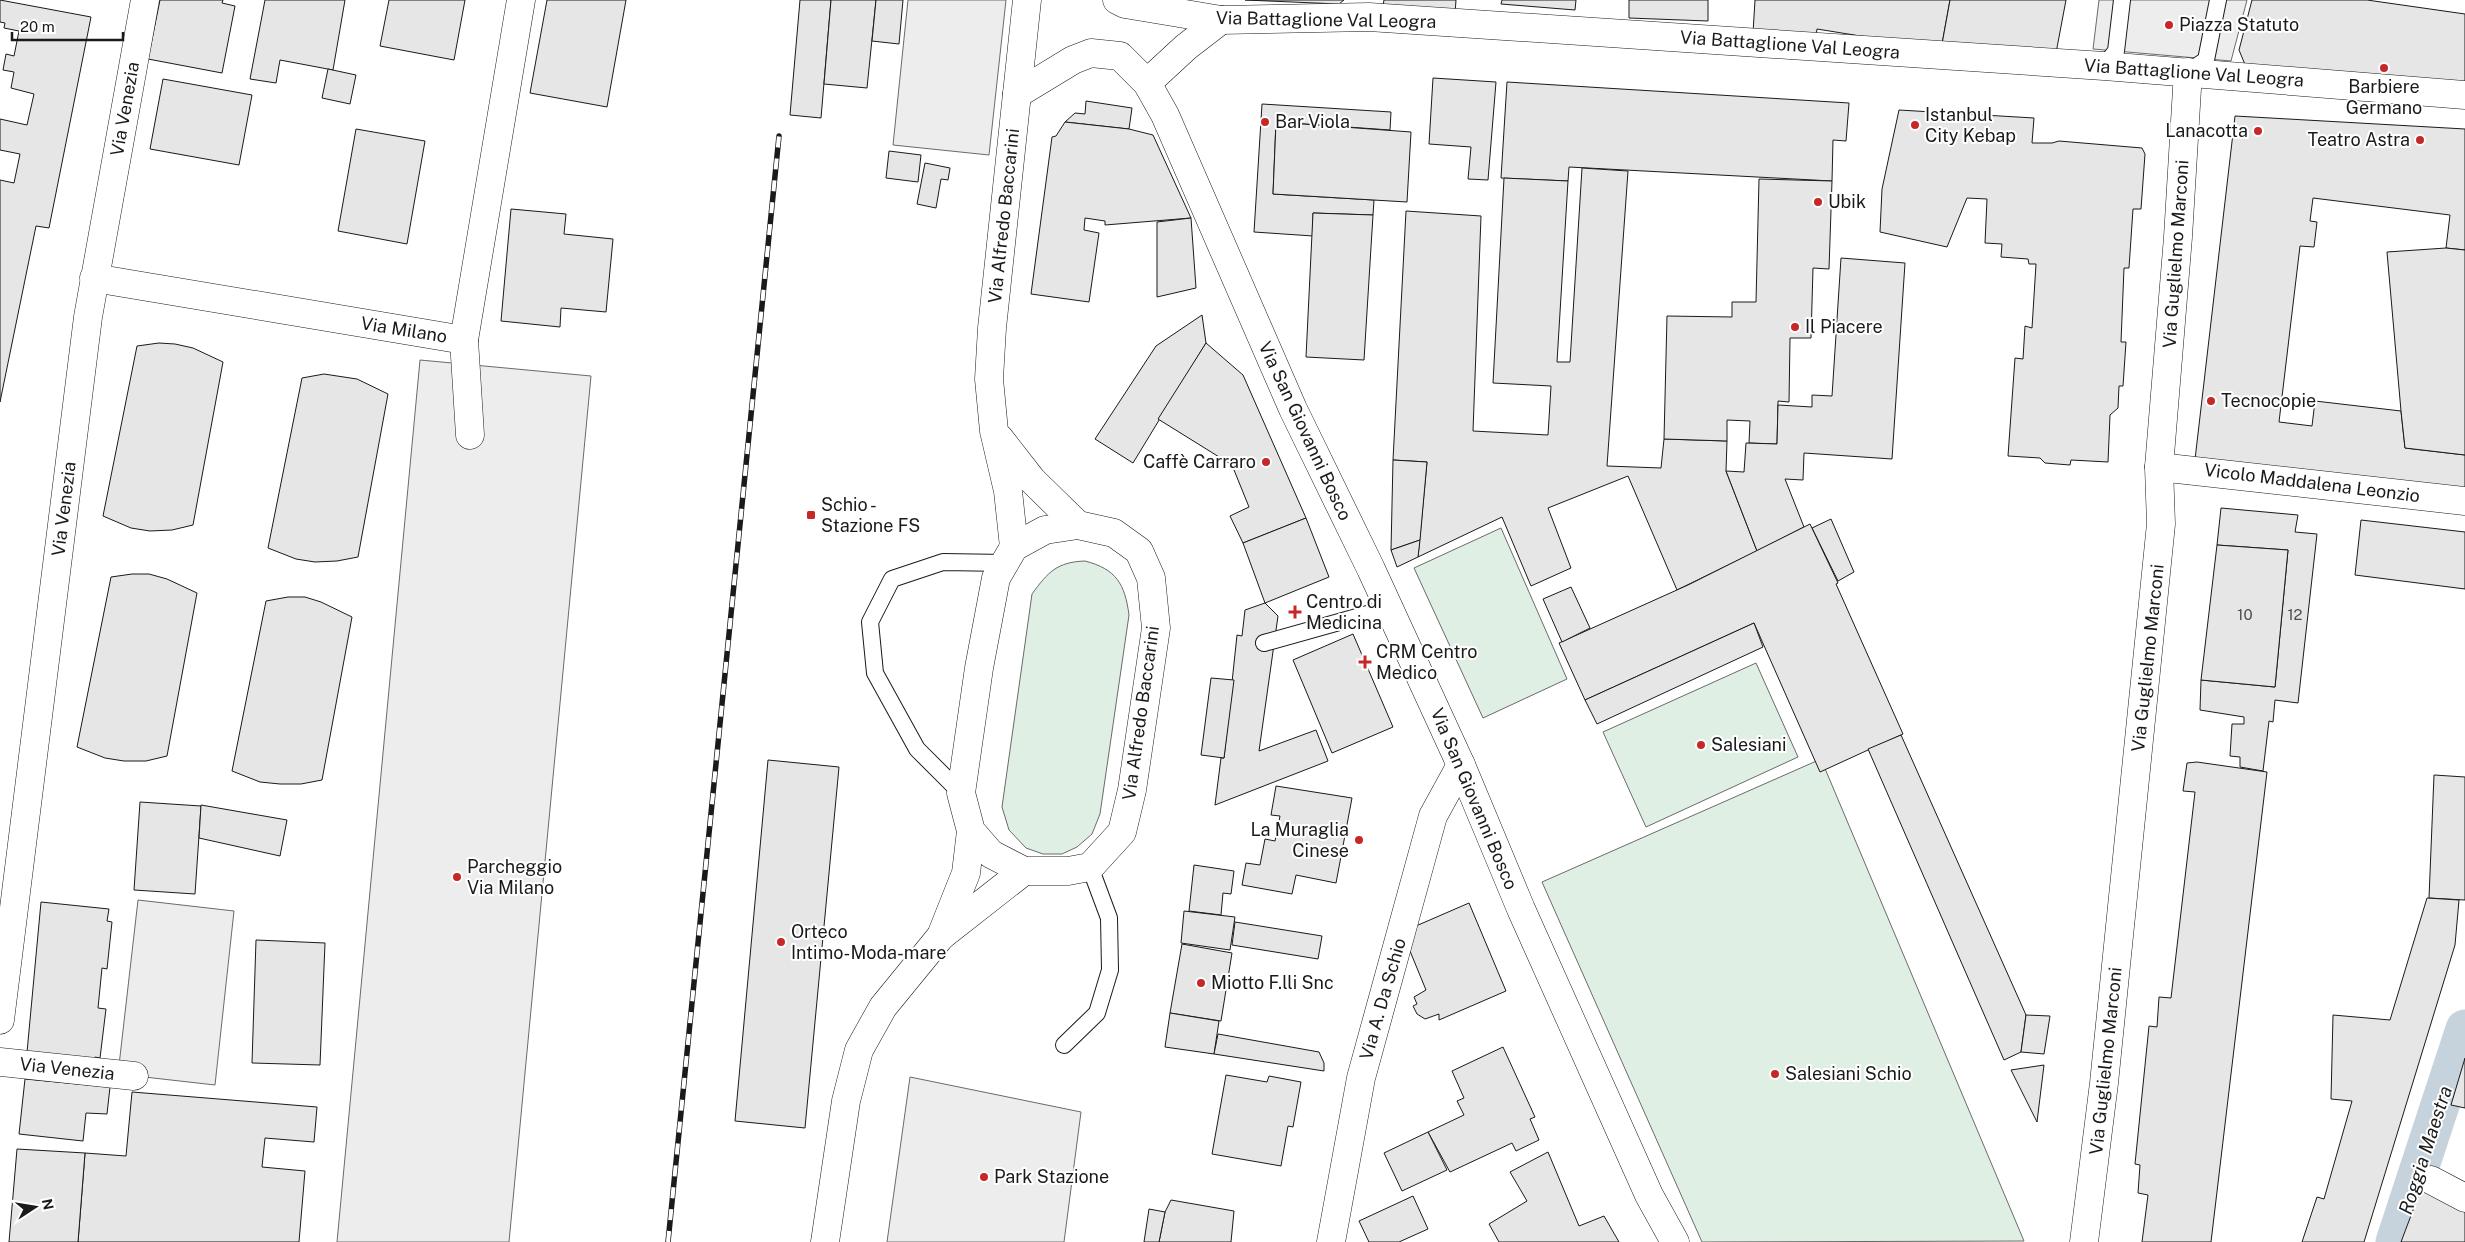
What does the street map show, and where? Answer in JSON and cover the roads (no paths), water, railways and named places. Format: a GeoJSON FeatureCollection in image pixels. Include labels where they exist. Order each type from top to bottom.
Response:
{"type":"FeatureCollection","features":[{"type":"Feature","properties":{"kind":"street","name":"Via Venezia"},"geometry":{"type":"LineString","coordinates":[[0,1020],[94,278],[145,0]]}},
{"type":"Feature","properties":{"kind":"street","name":"Via Milano"},"geometry":{"type":"LineString","coordinates":[[94,278],[464,340],[521,0]]}},
{"type":"Feature","properties":{"kind":"street","name":"Via Alfredo Baccarini"},"geometry":{"type":"LineString","coordinates":[[1009,555],[1008,491],[994,431],[989,379],[992,328],[1027,0]]}},
{"type":"Feature","properties":{"kind":"street","name":"Via Battaglione Val Leogra"},"geometry":{"type":"LineString","coordinates":[[1117,0],[1126,4],[1221,20],[1371,9],[2110,59],[2197,66],[2465,95]]}},
{"type":"Feature","properties":{"kind":"street"},"geometry":{"type":"LineString","coordinates":[[1147,83],[1186,47],[1221,20]]}},
{"type":"Feature","properties":{"kind":"street","name":"Via San Giovanni Bosco"},"geometry":{"type":"LineString","coordinates":[[1017,94],[1073,60],[1091,53],[1120,56],[1147,83],[1166,115],[1292,409],[1389,608],[1460,764],[1521,909],[1645,1186],[1675,1242]]}},
{"type":"Feature","properties":{"kind":"street","name":"Via Guglielmo Marconi"},"geometry":{"type":"LineString","coordinates":[[2084,1242],[2104,1083],[2161,524],[2159,467],[2178,237],[2197,66]]}},
{"type":"Feature","properties":{"kind":"street"},"geometry":{"type":"LineString","coordinates":[[464,340],[470,435]]}},
{"type":"Feature","properties":{"kind":"street"},"geometry":{"type":"LineString","coordinates":[[994,431],[1032,480],[1078,525]]}},
{"type":"Feature","properties":{"kind":"street","name":"Vicolo Maddalena Leonzio"},"geometry":{"type":"LineString","coordinates":[[2159,467],[2465,501]]}},
{"type":"Feature","properties":{"kind":"street","name":"Via Alfredo Baccarini"},"geometry":{"type":"LineString","coordinates":[[1009,555],[1045,530],[1078,525],[1114,532],[1139,551],[1151,578],[1156,628],[1132,790],[1122,832],[1090,867]]}},
{"type":"Feature","properties":{"kind":"street"},"geometry":{"type":"LineString","coordinates":[[941,936],[966,873],[971,831],[962,793],[981,659],[996,578],[1009,555]]}},
{"type":"Feature","properties":{"kind":"street","name":"Via A. Da Schio"},"geometry":{"type":"LineString","coordinates":[[1331,1242],[1360,1078],[1433,816],[1460,764]]}},
{"type":"Feature","properties":{"kind":"street"},"geometry":{"type":"LineString","coordinates":[[971,831],[991,854],[1024,871],[1068,871],[1090,867]]}},
{"type":"Feature","properties":{"kind":"street"},"geometry":{"type":"LineString","coordinates":[[826,1242],[846,1101],[859,1050],[883,1008],[941,936],[1024,871]]}},
{"type":"Feature","properties":{"kind":"street","name":"Via Venezia"},"geometry":{"type":"LineString","coordinates":[[0,1062],[134,1076]]}},
{"type":"Feature","properties":{"kind":"street"},"geometry":{"type":"LineString","coordinates":[[2431,1180],[2465,1198]]}},
{"type":"Feature","properties":{"kind":"lane"},"geometry":{"type":"LineString","coordinates":[[2110,59],[2122,0]]}},
{"type":"Feature","properties":{"kind":"lane"},"geometry":{"type":"LineString","coordinates":[[2197,66],[2218,0]]}},
{"type":"Feature","properties":{"kind":"lane"},"geometry":{"type":"LineString","coordinates":[[962,793],[917,749],[875,673],[870,622],[892,579],[943,562],[1009,555]]}},
{"type":"Feature","properties":{"kind":"lane"},"geometry":{"type":"LineString","coordinates":[[1264,643],[1389,608]]}},
{"type":"Feature","properties":{"kind":"lane"},"geometry":{"type":"LineString","coordinates":[[1064,1045],[1097,1013],[1110,970],[1109,918],[1090,867]]}},
{"type":"Feature","properties":{"kind":"waterway","name":"Roggia Maestra"},"geometry":{"type":"LineString","coordinates":[[2395,1242],[2465,1029]]}},
{"type":"Feature","properties":{"kind":"railway"},"geometry":{"type":"LineString","coordinates":[[668,1242],[779,136]]}},
{"type":"Feature","properties":{"kind":"place","name":"Piazza Statuto"},"geometry":{"type":"Point","coordinates":[2169,25]}},
{"type":"Feature","properties":{"kind":"place","name":"Barbiere Germano"},"geometry":{"type":"Point","coordinates":[2384,68]}},
{"type":"Feature","properties":{"kind":"place","name":"Bar Viola"},"geometry":{"type":"Point","coordinates":[1265,122]}},
{"type":"Feature","properties":{"kind":"place","name":"Istanbul City Kebap"},"geometry":{"type":"Point","coordinates":[1915,125]}},
{"type":"Feature","properties":{"kind":"place","name":"Lanacotta"},"geometry":{"type":"Point","coordinates":[2258,131]}},
{"type":"Feature","properties":{"kind":"place","name":"Teatro Astra"},"geometry":{"type":"Point","coordinates":[2420,140]}},
{"type":"Feature","properties":{"kind":"place","name":"Ubik"},"geometry":{"type":"Point","coordinates":[1818,202]}},
{"type":"Feature","properties":{"kind":"place","name":"Il Piacere"},"geometry":{"type":"Point","coordinates":[1795,327]}},
{"type":"Feature","properties":{"kind":"place","name":"Tecnocopie"},"geometry":{"type":"Point","coordinates":[2211,401]}},
{"type":"Feature","properties":{"kind":"place","name":"Caffè Carraro"},"geometry":{"type":"Point","coordinates":[1266,462]}},
{"type":"Feature","properties":{"kind":"place","name":"Schio - Stazione FS"},"geometry":{"type":"Point","coordinates":[811,515]}},
{"type":"Feature","properties":{"kind":"place","name":"Centro di Medicina"},"geometry":{"type":"Point","coordinates":[1295,612]}},
{"type":"Feature","properties":{"kind":"place","name":"CRM Centro Medico"},"geometry":{"type":"Point","coordinates":[1365,662]}},
{"type":"Feature","properties":{"kind":"place","name":"Salesiani"},"geometry":{"type":"Point","coordinates":[1701,745]}},
{"type":"Feature","properties":{"kind":"place","name":"La Muraglia Cinese"},"geometry":{"type":"Point","coordinates":[1359,840]}},
{"type":"Feature","properties":{"kind":"place","name":"Parcheggio Via Milano"},"geometry":{"type":"Point","coordinates":[457,877]}},
{"type":"Feature","properties":{"kind":"place","name":"Orteco Intimo-Moda-mare"},"geometry":{"type":"Point","coordinates":[781,942]}},
{"type":"Feature","properties":{"kind":"place","name":"Miotto F.lli Snc"},"geometry":{"type":"Point","coordinates":[1201,983]}},
{"type":"Feature","properties":{"kind":"place","name":"Salesiani Schio"},"geometry":{"type":"Point","coordinates":[1775,1074]}},
{"type":"Feature","properties":{"kind":"place","name":"Park Stazione"},"geometry":{"type":"Point","coordinates":[984,1177]}}]}
